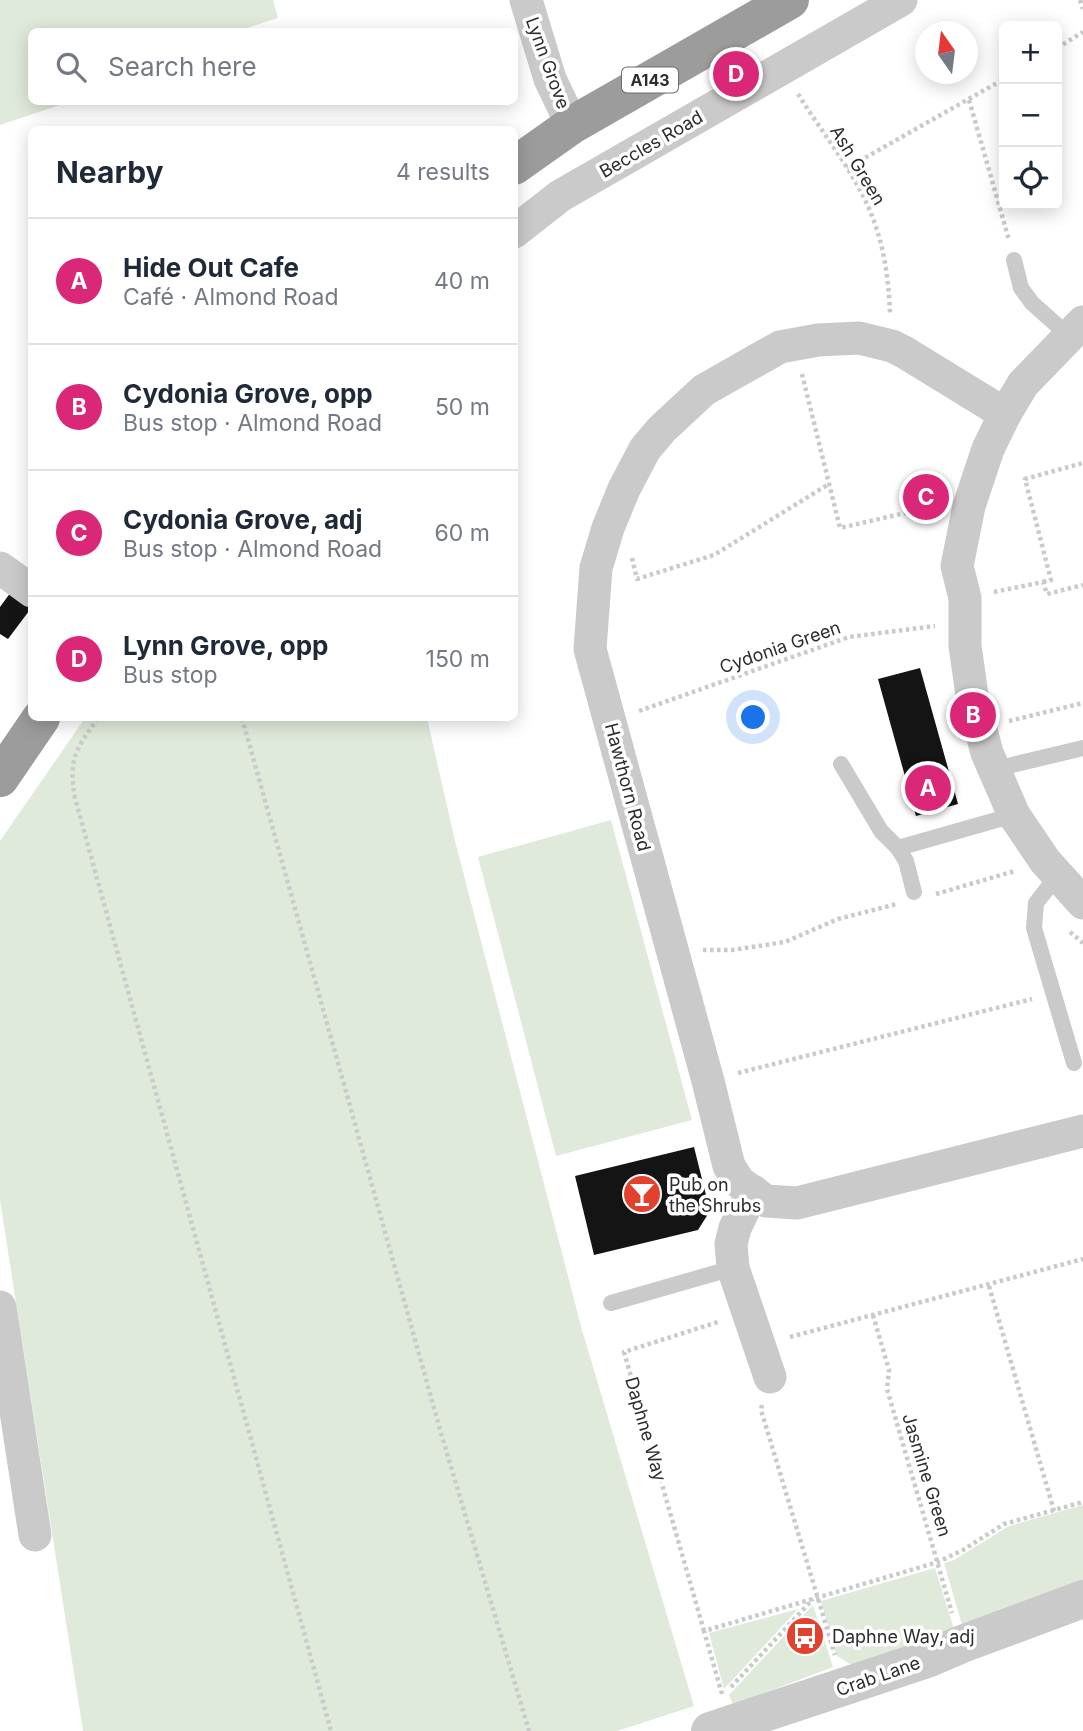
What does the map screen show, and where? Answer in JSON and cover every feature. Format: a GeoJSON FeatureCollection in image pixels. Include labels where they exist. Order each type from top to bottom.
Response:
{"type":"FeatureCollection","features":[{"type":"Feature","properties":{"kind":"highway","name":"A143"},"geometry":{"type":"LineString","coordinates":[[518,163],[572,125],[790,0]]}},
{"type":"Feature","properties":{"kind":"highway"},"geometry":{"type":"LineString","coordinates":[[0,778],[39,721]]}},
{"type":"Feature","properties":{"kind":"street","name":"Lynn Grove"},"geometry":{"type":"LineString","coordinates":[[526,0],[550,79],[572,125]]}},
{"type":"Feature","properties":{"kind":"street","name":"Beccles Road"},"geometry":{"type":"LineString","coordinates":[[518,229],[560,196],[901,0]]}},
{"type":"Feature","properties":{"kind":"street"},"geometry":{"type":"LineString","coordinates":[[1076,329],[1023,384],[1005,414],[988,449],[969,506],[957,566],[972,695],[987,753],[1014,816],[1026,829],[1051,868],[1083,903]]}},
{"type":"Feature","properties":{"kind":"street","name":"Hawthorn Road"},"geometry":{"type":"LineString","coordinates":[[1005,414],[904,352],[892,346],[859,338],[818,340],[780,347],[704,390],[662,429],[645,449],[624,489],[596,568],[590,649],[729,1167],[739,1182],[766,1202],[797,1203],[1083,1130]]}},
{"type":"Feature","properties":{"kind":"street"},"geometry":{"type":"LineString","coordinates":[[0,568],[28,588]]}},
{"type":"Feature","properties":{"kind":"street"},"geometry":{"type":"LineString","coordinates":[[753,1191],[735,1228],[732,1244],[733,1268],[770,1377]]}},
{"type":"Feature","properties":{"kind":"street"},"geometry":{"type":"LineString","coordinates":[[0,1307],[35,1535]]}},
{"type":"Feature","properties":{"kind":"street","name":"Crab Lane"},"geometry":{"type":"LineString","coordinates":[[721,1717],[844,1687],[927,1659],[1083,1599]]}},
{"type":"Feature","properties":{"kind":"lane"},"geometry":{"type":"LineString","coordinates":[[1014,260],[1021,288],[1032,303],[1076,329]]}},
{"type":"Feature","properties":{"kind":"lane"},"geometry":{"type":"LineString","coordinates":[[996,772],[1008,766],[1083,748]]}},
{"type":"Feature","properties":{"kind":"lane"},"geometry":{"type":"LineString","coordinates":[[841,764],[881,831],[898,848],[906,861],[909,897]]}},
{"type":"Feature","properties":{"kind":"lane"},"geometry":{"type":"LineString","coordinates":[[898,848],[1014,816]]}},
{"type":"Feature","properties":{"kind":"lane"},"geometry":{"type":"LineString","coordinates":[[1051,868],[1036,904],[1034,928],[1074,1062]]}},
{"type":"Feature","properties":{"kind":"lane"},"geometry":{"type":"LineString","coordinates":[[611,1303],[733,1268]]}},
{"type":"Feature","properties":{"kind":"path"},"geometry":{"type":"LineString","coordinates":[[1080,0],[1083,9]]}},
{"type":"Feature","properties":{"kind":"path"},"geometry":{"type":"LineString","coordinates":[[1062,45],[1083,33]]}},
{"type":"Feature","properties":{"kind":"path","name":"Ash Green"},"geometry":{"type":"LineString","coordinates":[[771,74],[789,80],[847,168],[874,221],[886,263],[892,346]]}},
{"type":"Feature","properties":{"kind":"path"},"geometry":{"type":"LineString","coordinates":[[847,168],[999,82]]}},
{"type":"Feature","properties":{"kind":"path"},"geometry":{"type":"LineString","coordinates":[[969,100],[1014,260]]}},
{"type":"Feature","properties":{"kind":"path"},"geometry":{"type":"LineString","coordinates":[[794,344],[840,528],[937,505],[969,506]]}},
{"type":"Feature","properties":{"kind":"path"},"geometry":{"type":"LineString","coordinates":[[1083,463],[1026,479],[1051,580],[1043,582],[1047,594],[1083,585]]}},
{"type":"Feature","properties":{"kind":"path"},"geometry":{"type":"LineString","coordinates":[[608,528],[627,537],[637,579],[713,555],[829,484]]}},
{"type":"Feature","properties":{"kind":"path","name":"Cydonia Green"},"geometry":{"type":"LineString","coordinates":[[610,721],[849,637],[964,610],[1043,582]]}},
{"type":"Feature","properties":{"kind":"path"},"geometry":{"type":"LineString","coordinates":[[981,727],[1083,704]]}},
{"type":"Feature","properties":{"kind":"path"},"geometry":{"type":"LineString","coordinates":[[96,721],[74,757],[71,776],[75,798],[331,1731]]}},
{"type":"Feature","properties":{"kind":"path"},"geometry":{"type":"LineString","coordinates":[[244,721],[439,1426],[529,1731]]}},
{"type":"Feature","properties":{"kind":"path"},"geometry":{"type":"LineString","coordinates":[[931,895],[1051,868]]}},
{"type":"Feature","properties":{"kind":"path"},"geometry":{"type":"LineString","coordinates":[[671,947],[696,951],[733,950],[785,942],[838,919],[909,897]]}},
{"type":"Feature","properties":{"kind":"path"},"geometry":{"type":"LineString","coordinates":[[708,1081],[1053,994]]}},
{"type":"Feature","properties":{"kind":"path"},"geometry":{"type":"LineString","coordinates":[[760,1346],[1083,1259]]}},
{"type":"Feature","properties":{"kind":"path"},"geometry":{"type":"LineString","coordinates":[[989,1286],[1054,1511]]}},
{"type":"Feature","properties":{"kind":"path","name":"Daphne Way"},"geometry":{"type":"LineString","coordinates":[[704,1631],[624,1352],[747,1313]]}},
{"type":"Feature","properties":{"kind":"path","name":"Jasmine Green"},"geometry":{"type":"LineString","coordinates":[[873,1315],[889,1370],[887,1390],[962,1644]]}},
{"type":"Feature","properties":{"kind":"path"},"geometry":{"type":"LineString","coordinates":[[770,1377],[761,1410],[815,1598],[844,1687]]}},
{"type":"Feature","properties":{"kind":"path"},"geometry":{"type":"LineString","coordinates":[[721,1717],[704,1631],[938,1562],[1004,1524],[1083,1502]]}},
{"type":"Feature","properties":{"kind":"path"},"geometry":{"type":"LineString","coordinates":[[721,1717],[815,1598]]}},
{"type":"Feature","properties":{"kind":"green space"},"geometry":{"type":"Polygon","coordinates":[[[0,0],[273,0],[278,18],[247,28],[28,28],[28,105],[60,105],[0,125],[0,0]]]}},
{"type":"Feature","properties":{"kind":"green space"},"geometry":{"type":"Polygon","coordinates":[[[83,721],[428,721],[455,841],[582,1330],[694,1706],[617,1731],[83,1731],[0,1200],[0,841],[83,721]]]}},
{"type":"Feature","properties":{"kind":"green space"},"geometry":{"type":"Polygon","coordinates":[[[611,820],[692,1120],[556,1156],[478,857],[611,820]]]}},
{"type":"Feature","properties":{"kind":"green space"},"geometry":{"type":"Polygon","coordinates":[[[1083,1505],[1083,1582],[962,1625],[944,1563],[954,1560],[1009,1526],[1083,1505]]]}},
{"type":"Feature","properties":{"kind":"green space"},"geometry":{"type":"Polygon","coordinates":[[[935,1568],[954,1629],[855,1667],[837,1656],[821,1601],[935,1568]]]}},
{"type":"Feature","properties":{"kind":"green space"},"geometry":{"type":"Polygon","coordinates":[[[813,1605],[833,1667],[733,1705],[729,1695],[813,1605]]]}},
{"type":"Feature","properties":{"kind":"green space"},"geometry":{"type":"Polygon","coordinates":[[[798,1609],[724,1689],[709,1633],[798,1609]]]}},
{"type":"Feature","properties":{"kind":"building"},"geometry":{"type":"Polygon","coordinates":[[[16,585],[28,602],[28,612],[8,639],[0,634],[0,607],[16,585]]]}},
{"type":"Feature","properties":{"kind":"building"},"geometry":{"type":"Polygon","coordinates":[[[920,668],[958,804],[916,816],[878,679],[920,668]]]}},
{"type":"Feature","properties":{"kind":"building","name":"Pub on the Shrubs"},"geometry":{"type":"Polygon","coordinates":[[[694,1147],[710,1211],[698,1230],[594,1255],[575,1176],[694,1147]]]}},
{"type":"Feature","properties":{"kind":"place","name":"Lynn Grove, opp"},"geometry":{"type":"Point","coordinates":[736,74]}},
{"type":"Feature","properties":{"kind":"place","name":"Cydonia Grove, adj"},"geometry":{"type":"Point","coordinates":[926,497]}},
{"type":"Feature","properties":{"kind":"place","name":"Cydonia Grove, opp"},"geometry":{"type":"Point","coordinates":[973,715]}},
{"type":"Feature","properties":{"kind":"place","name":"Hide Out Cafe"},"geometry":{"type":"Point","coordinates":[928,788]}},
{"type":"Feature","properties":{"kind":"place","name":"Pub on the Shrubs"},"geometry":{"type":"Point","coordinates":[642,1194]}},
{"type":"Feature","properties":{"kind":"place","name":"Daphne Way, adj"},"geometry":{"type":"Point","coordinates":[805,1636]}}]}
